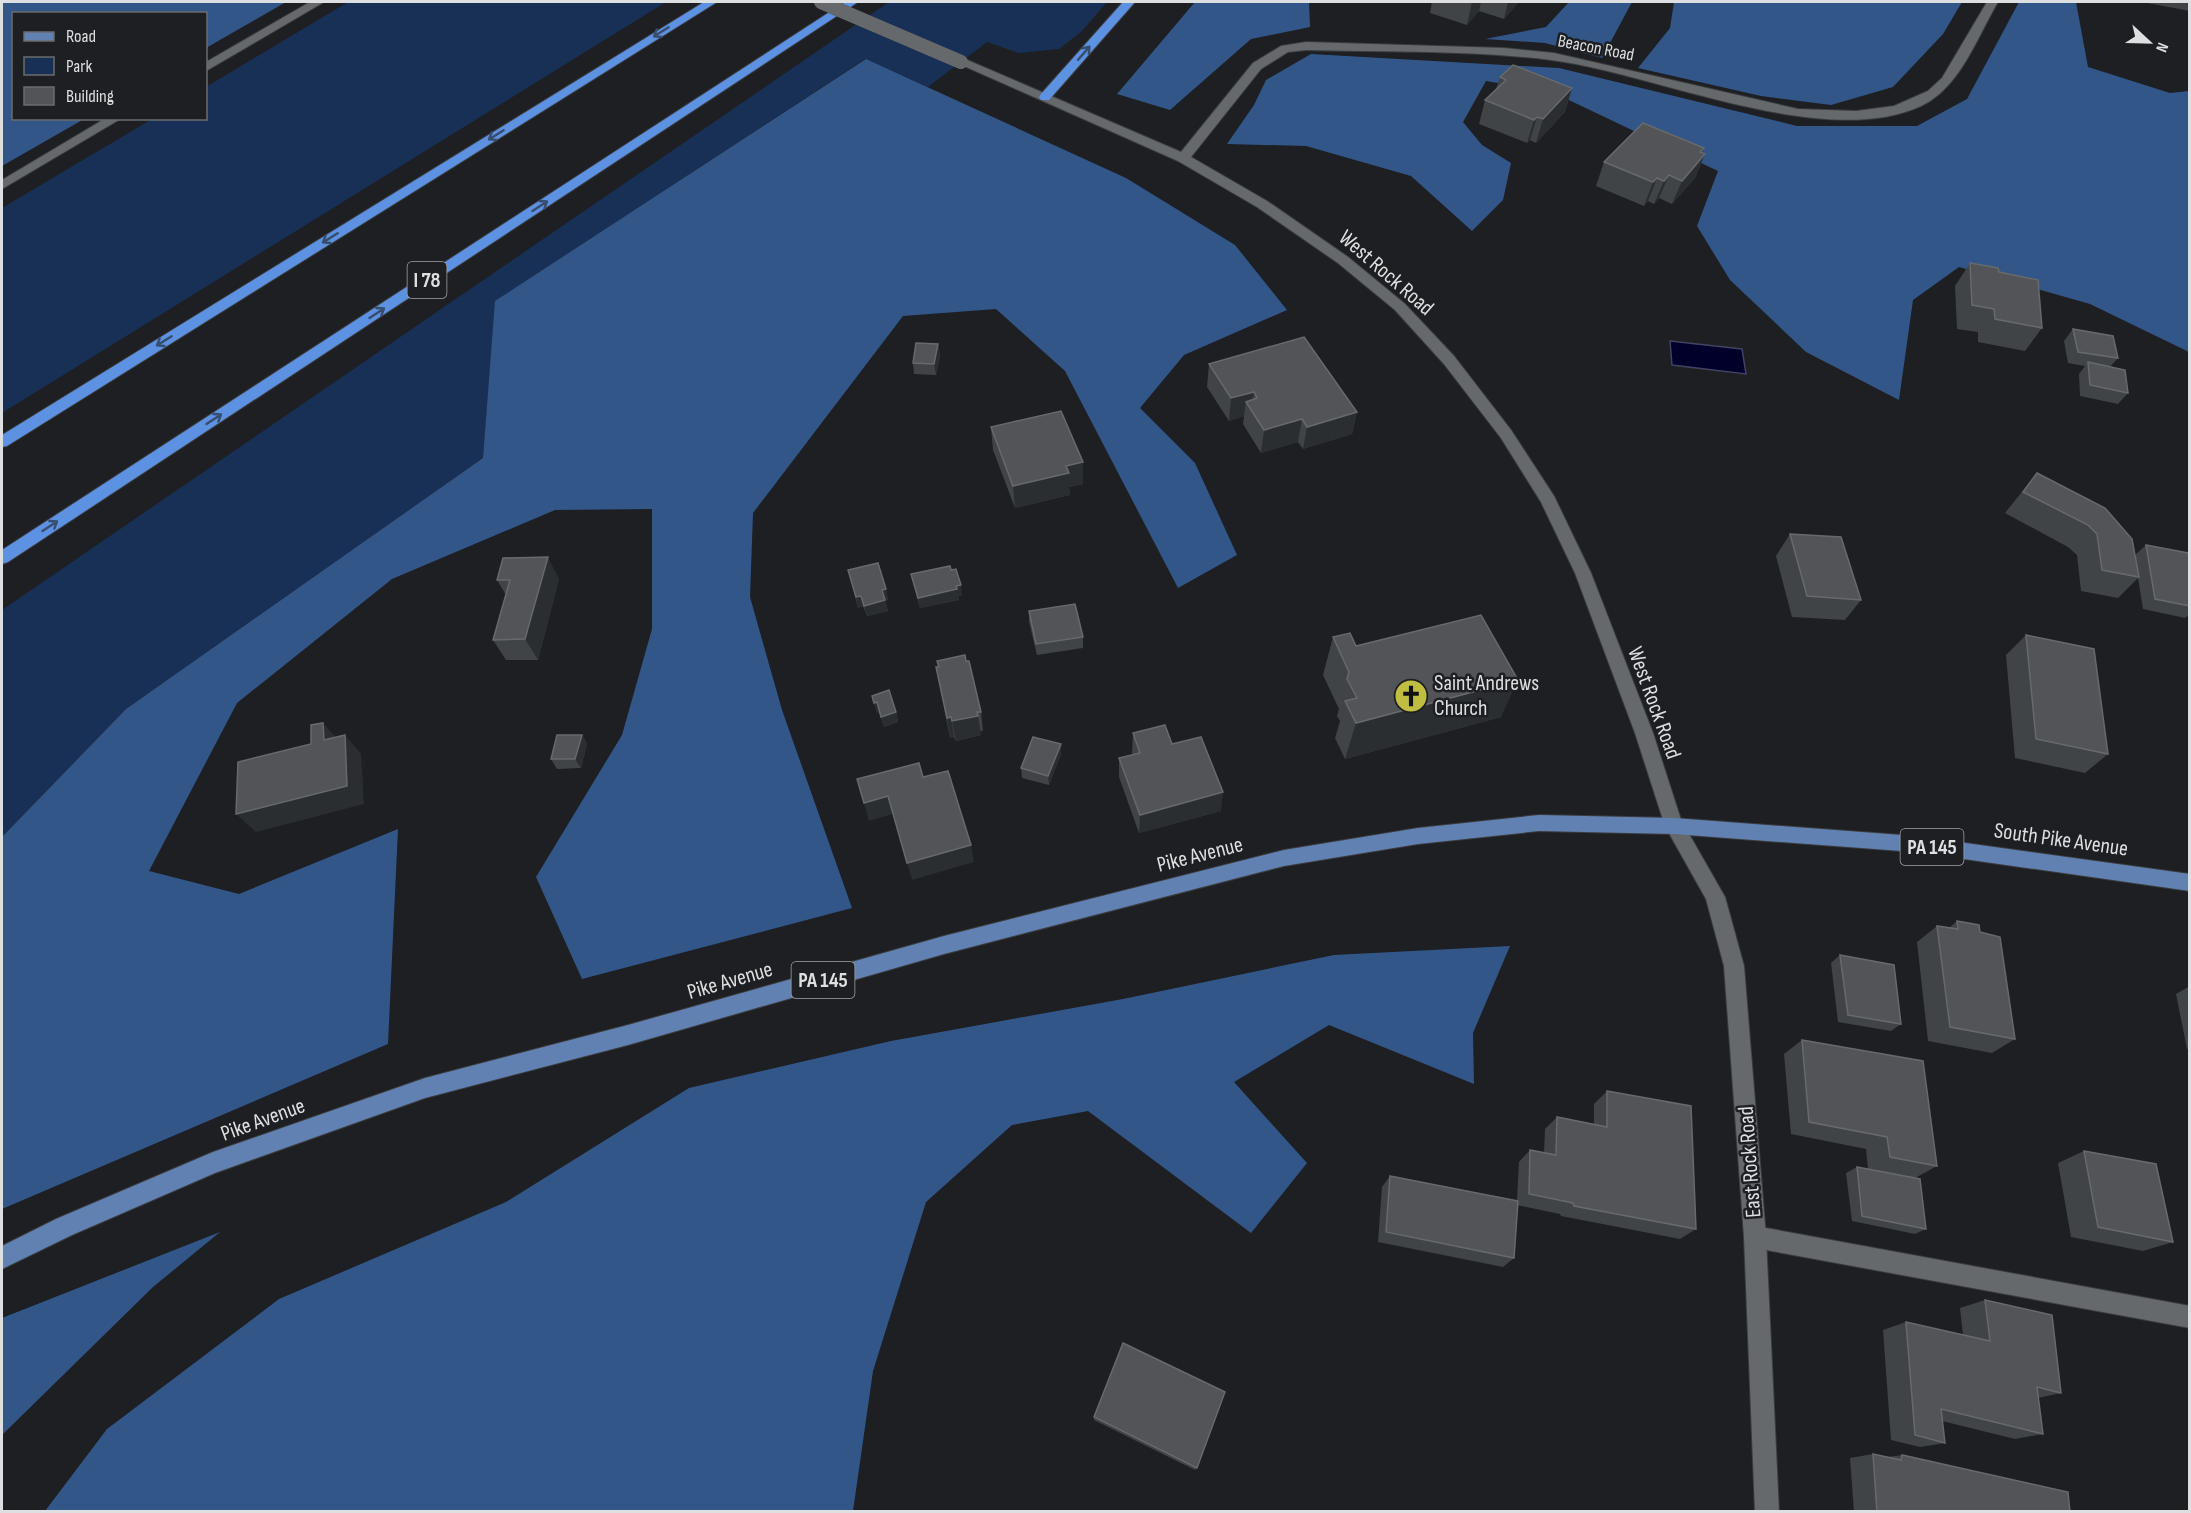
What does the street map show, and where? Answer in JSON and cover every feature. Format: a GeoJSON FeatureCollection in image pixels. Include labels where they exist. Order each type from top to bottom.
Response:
{"type":"FeatureCollection","features":[{"type":"Feature","properties":{"kind":"highway"},"geometry":{"type":"LineString","coordinates":[[2,442],[711,2]]}},
{"type":"Feature","properties":{"kind":"highway","name":"I 78"},"geometry":{"type":"LineString","coordinates":[[2,558],[852,2]]}},
{"type":"Feature","properties":{"kind":"highway"},"geometry":{"type":"LineString","coordinates":[[1045,97],[1128,2]]}},
{"type":"Feature","properties":{"kind":"main road","name":"Pike Avenue"},"geometry":{"type":"LineString","coordinates":[[2,1258],[64,1227],[213,1163],[425,1088],[628,1035],[955,942],[1284,858],[1407,838],[1539,824],[1674,826]]}},
{"type":"Feature","properties":{"kind":"main road","name":"South Pike Avenue"},"geometry":{"type":"LineString","coordinates":[[1674,826],[1915,844],[2190,883]]}},
{"type":"Feature","properties":{"kind":"street"},"geometry":{"type":"LineString","coordinates":[[207,66],[318,2]]}},
{"type":"Feature","properties":{"kind":"street","name":"West Rock Road"},"geometry":{"type":"LineString","coordinates":[[821,2],[1184,158],[1262,204],[1344,260],[1400,306],[1449,360],[1506,434],[1548,500],[1583,573],[1644,733],[1674,826]]}},
{"type":"Feature","properties":{"kind":"street","name":"Beacon Road"},"geometry":{"type":"LineString","coordinates":[[1184,158],[1257,66],[1285,49],[1306,46],[1504,52],[1554,57],[1798,113],[1838,116],[1874,114],[1902,108],[1927,97],[1946,82],[1992,2]]}},
{"type":"Feature","properties":{"kind":"street"},"geometry":{"type":"LineString","coordinates":[[2,185],[113,120]]}},
{"type":"Feature","properties":{"kind":"street","name":"East Rock Road"},"geometry":{"type":"LineString","coordinates":[[1674,826],[1715,897],[1734,966],[1755,1237],[1767,1512]]}},
{"type":"Feature","properties":{"kind":"street"},"geometry":{"type":"LineString","coordinates":[[1755,1237],[2190,1317]]}},
{"type":"Feature","properties":{"kind":"green space"},"geometry":{"type":"Polygon","coordinates":[[[348,2],[666,2],[2,413],[2,208],[150,120],[207,120],[207,86],[348,2]]]}},
{"type":"Feature","properties":{"kind":"green space"},"geometry":{"type":"Polygon","coordinates":[[[889,2],[1107,2],[1081,32],[1059,49],[1019,53],[987,42],[928,87],[865,59],[496,301],[483,458],[126,709],[2,837],[2,610],[889,2]]]}},
{"type":"Feature","properties":{"kind":"shaded area"},"geometry":{"type":"Polygon","coordinates":[[[2,2],[286,2],[207,47],[207,12],[12,12],[12,120],[82,120],[2,166],[2,2]]]}},
{"type":"Feature","properties":{"kind":"shaded area"},"geometry":{"type":"Polygon","coordinates":[[[1195,2],[1309,2],[1310,27],[1251,39],[1170,110],[1117,94],[1195,2]]]}},
{"type":"Feature","properties":{"kind":"shaded area"},"geometry":{"type":"Polygon","coordinates":[[[1569,2],[1632,2],[1602,58],[1545,43],[1485,39],[1546,27],[1569,2]]]}},
{"type":"Feature","properties":{"kind":"shaded area"},"geometry":{"type":"Polygon","coordinates":[[[1674,2],[1962,2],[1943,34],[1893,87],[1831,105],[1761,96],[1638,68],[1670,28],[1674,2]]]}},
{"type":"Feature","properties":{"kind":"shaded area"},"geometry":{"type":"Polygon","coordinates":[[[2019,2],[2076,2],[2088,67],[2170,93],[2189,91],[2189,352],[2090,304],[1959,267],[1913,300],[1899,400],[1806,352],[1730,280],[1697,226],[1718,171],[1552,92],[1486,81],[1463,122],[1482,145],[1511,163],[1503,200],[1472,231],[1411,176],[1306,146],[1227,144],[1254,105],[1266,80],[1311,54],[1559,68],[1797,126],[1917,126],[1967,99],[2019,2]]]}},
{"type":"Feature","properties":{"kind":"shaded area"},"geometry":{"type":"Polygon","coordinates":[[[866,59],[1126,178],[1235,245],[1287,310],[1184,355],[1140,408],[1195,463],[1237,555],[1178,588],[1065,371],[996,309],[903,316],[753,513],[750,597],[782,710],[852,908],[582,979],[536,877],[622,735],[652,629],[652,509],[555,510],[392,579],[237,703],[149,871],[239,894],[398,829],[388,1044],[2,1209],[2,837],[126,709],[483,458],[495,301],[866,59]]]}},
{"type":"Feature","properties":{"kind":"shaded area"},"geometry":{"type":"Polygon","coordinates":[[[1670,341],[1742,349],[1746,374],[1672,365],[1670,341]]]}},
{"type":"Feature","properties":{"kind":"shaded area"},"geometry":{"type":"Polygon","coordinates":[[[1510,946],[1473,1033],[1474,1084],[1329,1025],[1234,1082],[1307,1163],[1251,1233],[1088,1111],[1012,1125],[926,1202],[873,1371],[853,1511],[45,1511],[107,1429],[279,1299],[506,1202],[689,1088],[891,1041],[1123,999],[1334,955],[1510,946]]]}},
{"type":"Feature","properties":{"kind":"shaded area"},"geometry":{"type":"Polygon","coordinates":[[[220,1232],[153,1287],[2,1435],[2,1318],[220,1232]]]}},
{"type":"Feature","properties":{"kind":"building"},"geometry":{"type":"Polygon","coordinates":[[[1513,65],[1572,88],[1543,119],[1537,117],[1534,120],[1485,100],[1506,80],[1500,77],[1513,65]]]}},
{"type":"Feature","properties":{"kind":"building"},"geometry":{"type":"Polygon","coordinates":[[[1643,123],[1704,148],[1700,152],[1705,154],[1682,181],[1669,175],[1664,181],[1657,178],[1653,182],[1604,162],[1643,123]]]}},
{"type":"Feature","properties":{"kind":"building"},"geometry":{"type":"Polygon","coordinates":[[[1970,263],[1998,268],[1999,272],[2038,280],[2042,328],[1995,319],[1994,309],[1972,305],[1970,263]]]}},
{"type":"Feature","properties":{"kind":"building"},"geometry":{"type":"Polygon","coordinates":[[[2073,329],[2113,336],[2118,358],[2078,352],[2073,329]]]}},
{"type":"Feature","properties":{"kind":"building"},"geometry":{"type":"Polygon","coordinates":[[[1304,337],[1357,412],[1307,427],[1302,419],[1264,430],[1246,402],[1257,398],[1254,392],[1231,398],[1209,364],[1304,337]]]}},
{"type":"Feature","properties":{"kind":"building"},"geometry":{"type":"Polygon","coordinates":[[[916,343],[938,344],[934,364],[913,363],[916,343]]]}},
{"type":"Feature","properties":{"kind":"building"},"geometry":{"type":"Polygon","coordinates":[[[2088,362],[2125,370],[2128,393],[2090,385],[2088,362]]]}},
{"type":"Feature","properties":{"kind":"building"},"geometry":{"type":"Polygon","coordinates":[[[1061,411],[1083,462],[1066,466],[1069,473],[1013,486],[991,427],[1061,411]]]}},
{"type":"Feature","properties":{"kind":"building"},"geometry":{"type":"Polygon","coordinates":[[[2037,473],[2105,508],[2132,539],[2139,577],[2102,570],[2097,534],[2088,525],[2023,492],[2037,473]]]}},
{"type":"Feature","properties":{"kind":"building"},"geometry":{"type":"Polygon","coordinates":[[[1790,534],[1841,537],[1861,600],[1807,596],[1790,534]]]}},
{"type":"Feature","properties":{"kind":"building"},"geometry":{"type":"Polygon","coordinates":[[[2146,545],[2188,553],[2190,606],[2155,599],[2146,545]]]}},
{"type":"Feature","properties":{"kind":"building"},"geometry":{"type":"Polygon","coordinates":[[[548,557],[525,639],[493,640],[510,580],[497,580],[503,558],[548,557]]]}},
{"type":"Feature","properties":{"kind":"building"},"geometry":{"type":"Polygon","coordinates":[[[878,563],[886,589],[882,590],[885,600],[864,606],[861,596],[856,597],[848,570],[878,563]]]}},
{"type":"Feature","properties":{"kind":"building"},"geometry":{"type":"Polygon","coordinates":[[[950,566],[951,570],[956,569],[961,585],[956,586],[957,589],[918,598],[911,574],[950,566]]]}},
{"type":"Feature","properties":{"kind":"building"},"geometry":{"type":"Polygon","coordinates":[[[1075,604],[1083,637],[1036,644],[1029,611],[1075,604]]]}},
{"type":"Feature","properties":{"kind":"building"},"geometry":{"type":"Polygon","coordinates":[[[1481,615],[1518,680],[1356,723],[1345,701],[1357,698],[1347,679],[1349,672],[1333,637],[1350,633],[1356,646],[1481,615]]]}},
{"type":"Feature","properties":{"kind":"building"},"geometry":{"type":"Polygon","coordinates":[[[2026,635],[2094,649],[2108,754],[2036,739],[2026,635]]]}},
{"type":"Feature","properties":{"kind":"building"},"geometry":{"type":"Polygon","coordinates":[[[965,655],[966,661],[969,661],[981,712],[977,712],[978,716],[952,721],[951,717],[947,718],[936,667],[939,667],[937,661],[965,655]]]}},
{"type":"Feature","properties":{"kind":"building"},"geometry":{"type":"Polygon","coordinates":[[[889,690],[896,712],[881,717],[877,702],[874,703],[872,696],[889,690]]]}},
{"type":"Feature","properties":{"kind":"building"},"geometry":{"type":"Polygon","coordinates":[[[323,723],[324,740],[345,735],[347,786],[236,814],[238,762],[311,744],[311,725],[323,723]]]}},
{"type":"Feature","properties":{"kind":"building"},"geometry":{"type":"Polygon","coordinates":[[[1165,725],[1172,744],[1201,737],[1223,792],[1140,815],[1119,758],[1140,753],[1133,733],[1165,725]]]}},
{"type":"Feature","properties":{"kind":"building"},"geometry":{"type":"Polygon","coordinates":[[[557,735],[582,735],[575,759],[551,759],[557,735]]]}},
{"type":"Feature","properties":{"kind":"building"},"geometry":{"type":"Polygon","coordinates":[[[1033,737],[1061,744],[1048,776],[1021,768],[1033,737]]]}},
{"type":"Feature","properties":{"kind":"building"},"geometry":{"type":"Polygon","coordinates":[[[919,763],[923,777],[948,771],[971,845],[907,863],[888,796],[864,803],[857,779],[919,763]]]}},
{"type":"Feature","properties":{"kind":"building"},"geometry":{"type":"Polygon","coordinates":[[[1957,921],[1979,925],[1980,932],[2000,937],[2015,1039],[1950,1027],[1937,926],[1958,929],[1957,921]]]}},
{"type":"Feature","properties":{"kind":"building"},"geometry":{"type":"Polygon","coordinates":[[[1840,955],[1894,965],[1901,1024],[1848,1015],[1840,955]]]}},
{"type":"Feature","properties":{"kind":"building"},"geometry":{"type":"Polygon","coordinates":[[[1802,1040],[1923,1061],[1937,1166],[1890,1157],[1887,1137],[1809,1122],[1802,1040]]]}},
{"type":"Feature","properties":{"kind":"building"},"geometry":{"type":"Polygon","coordinates":[[[1607,1091],[1691,1106],[1696,1229],[1574,1206],[1573,1203],[1529,1194],[1530,1150],[1556,1155],[1557,1117],[1607,1127],[1607,1091]]]}},
{"type":"Feature","properties":{"kind":"building"},"geometry":{"type":"Polygon","coordinates":[[[2084,1151],[2156,1164],[2173,1242],[2098,1227],[2084,1151]]]}},
{"type":"Feature","properties":{"kind":"building"},"geometry":{"type":"Polygon","coordinates":[[[1857,1167],[1920,1179],[1926,1229],[1862,1216],[1857,1167]]]}},
{"type":"Feature","properties":{"kind":"building"},"geometry":{"type":"Polygon","coordinates":[[[1390,1176],[1518,1201],[1514,1258],[1386,1232],[1390,1176]]]}},
{"type":"Feature","properties":{"kind":"building"},"geometry":{"type":"Polygon","coordinates":[[[1985,1300],[2052,1315],[2061,1393],[2037,1387],[2043,1434],[1941,1409],[1945,1443],[1915,1435],[1906,1322],[1990,1341],[1985,1300]]]}},
{"type":"Feature","properties":{"kind":"building"},"geometry":{"type":"Polygon","coordinates":[[[1123,1343],[1225,1392],[1197,1468],[1094,1417],[1123,1343]]]}},
{"type":"Feature","properties":{"kind":"building"},"geometry":{"type":"Polygon","coordinates":[[[1873,1454],[1901,1460],[1902,1455],[2068,1492],[2070,1512],[1877,1512],[1873,1454]]]}},
{"type":"Feature","properties":{"kind":"place","name":"Saint Andrews Church"},"geometry":{"type":"Point","coordinates":[1411,696]}}]}
